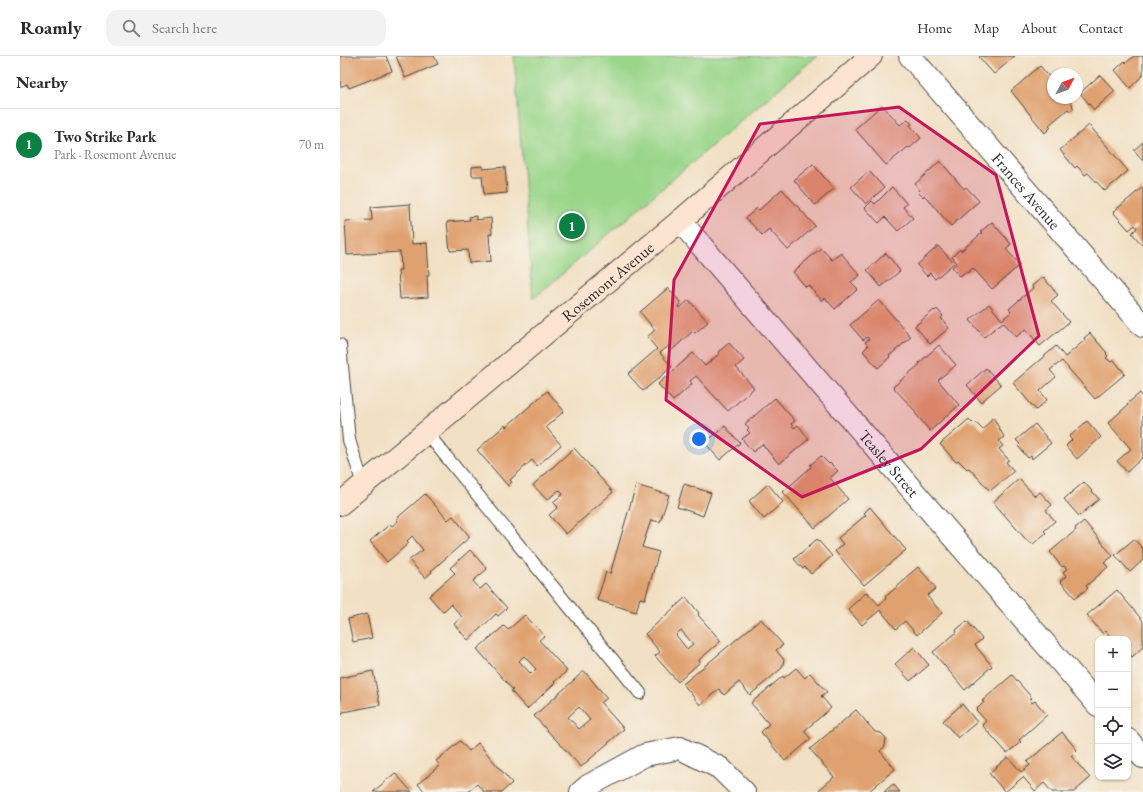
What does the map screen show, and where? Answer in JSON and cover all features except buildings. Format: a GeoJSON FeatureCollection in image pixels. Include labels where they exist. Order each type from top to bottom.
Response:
{"type":"FeatureCollection","features":[{"type":"Feature","properties":{"kind":"street","name":"Rosemont Avenue"},"geometry":{"type":"LineString","coordinates":[[340,504],[680,221],[871,56]]}},
{"type":"Feature","properties":{"kind":"street","name":"Frances Avenue"},"geometry":{"type":"LineString","coordinates":[[910,56],[1143,326]]}},
{"type":"Feature","properties":{"kind":"street","name":"Teasley Street"},"geometry":{"type":"LineString","coordinates":[[680,221],[1095,702]]}},
{"type":"Feature","properties":{"kind":"street"},"geometry":{"type":"LineString","coordinates":[[1131,743],[1143,757]]}},
{"type":"Feature","properties":{"kind":"street"},"geometry":{"type":"LineString","coordinates":[[581,792],[588,786],[645,755],[680,748],[720,768],[744,792]]}},
{"type":"Feature","properties":{"kind":"lane"},"geometry":{"type":"LineString","coordinates":[[340,345],[349,440],[363,484]]}},
{"type":"Feature","properties":{"kind":"lane"},"geometry":{"type":"LineString","coordinates":[[426,432],[640,693]]}},
{"type":"Feature","properties":{"kind":"highlighted area"},"geometry":{"type":"Polygon","coordinates":[[[899,107],[996,175],[1039,336],[921,449],[802,497],[666,400],[674,280],[760,124],[899,107]]]}},
{"type":"Feature","properties":{"kind":"green space"},"geometry":{"type":"Polygon","coordinates":[[[514,56],[817,56],[533,299],[514,56]]]}},
{"type":"Feature","properties":{"kind":"place","name":"Two Strike Park"},"geometry":{"type":"Point","coordinates":[572,226]}}]}
